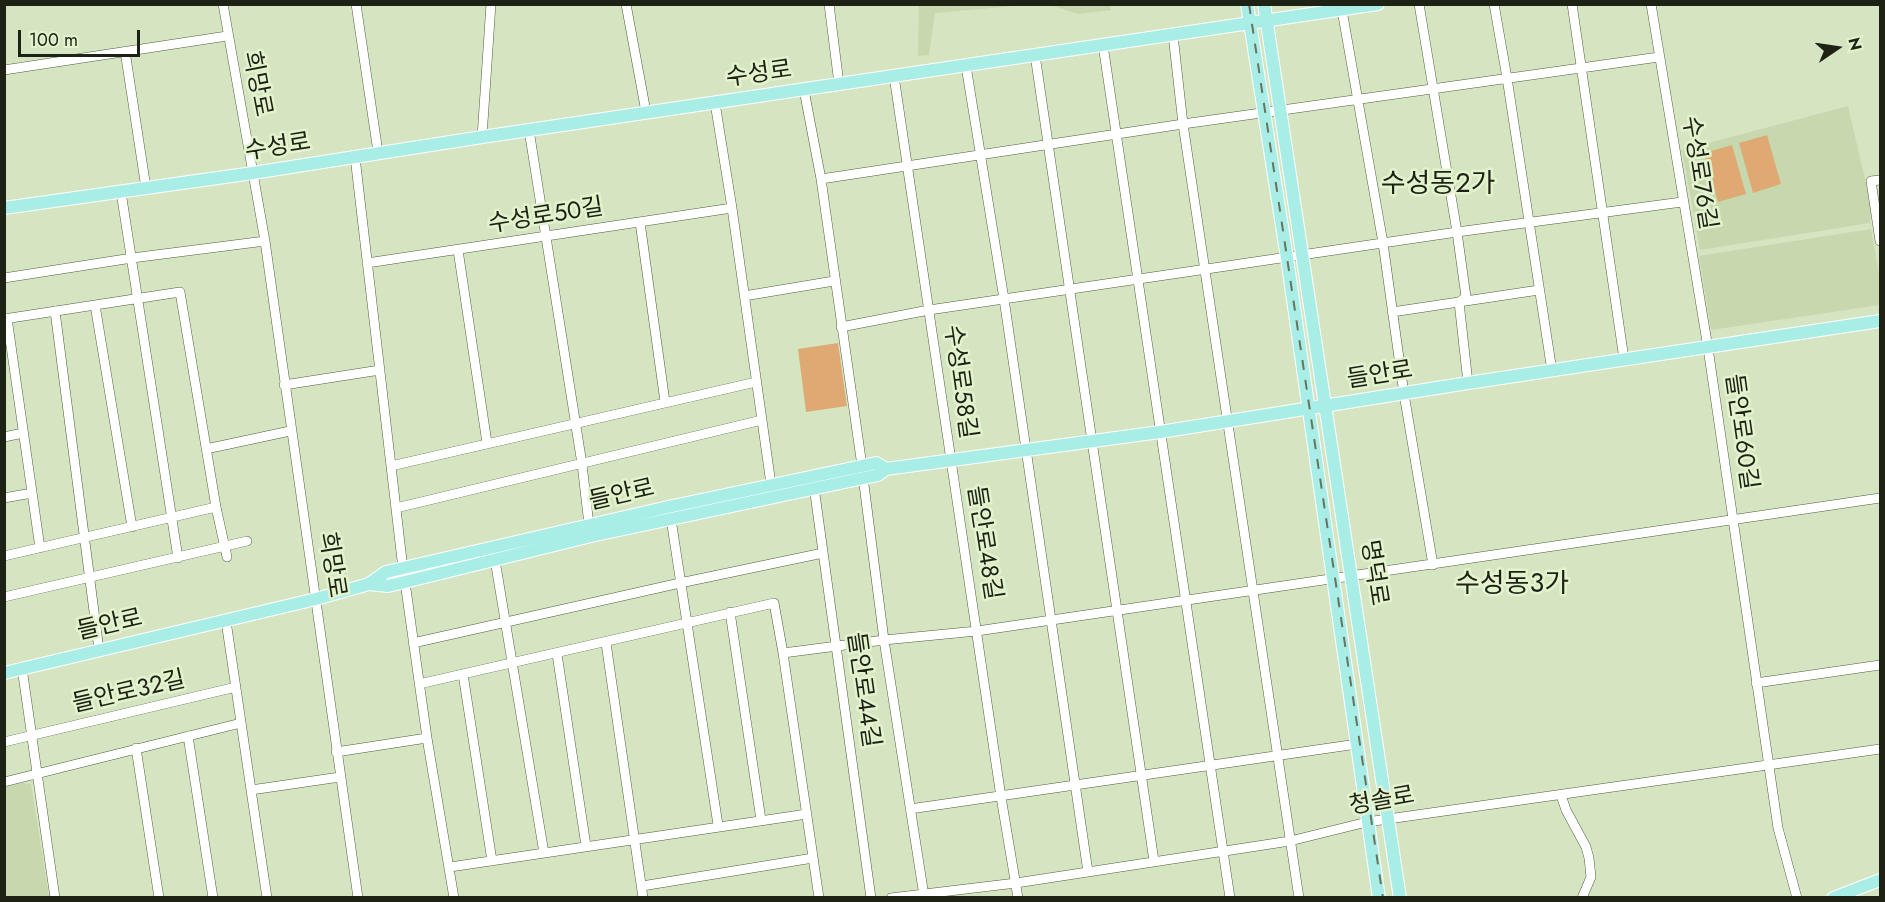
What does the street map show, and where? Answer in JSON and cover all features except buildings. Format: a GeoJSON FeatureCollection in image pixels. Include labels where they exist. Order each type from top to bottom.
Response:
{"type":"FeatureCollection","features":[{"type":"Feature","properties":{"kind":"main road","name":"명덕로"},"geometry":{"type":"LineString","coordinates":[[1247,4],[1287,258],[1378,897]]}},
{"type":"Feature","properties":{"kind":"main road","name":"명덕로"},"geometry":{"type":"LineString","coordinates":[[1264,4],[1400,897]]}},
{"type":"Feature","properties":{"kind":"main road","name":"수성로"},"geometry":{"type":"LineString","coordinates":[[4,208],[1377,5]]}},
{"type":"Feature","properties":{"kind":"main road","name":"들안로"},"geometry":{"type":"LineString","coordinates":[[4,673],[316,599],[369,584],[386,572],[404,576],[495,560],[591,536],[814,487],[863,471],[876,463],[886,469],[1026,451],[1881,321]]}},
{"type":"Feature","properties":{"kind":"main road","name":"들안로"},"geometry":{"type":"LineString","coordinates":[[404,576],[589,525],[771,484],[863,471]]}},
{"type":"Feature","properties":{"kind":"main road"},"geometry":{"type":"LineString","coordinates":[[1833,897],[1881,880]]}},
{"type":"Feature","properties":{"kind":"street","name":"희망로"},"geometry":{"type":"LineString","coordinates":[[223,4],[265,241],[290,431],[358,897]]}},
{"type":"Feature","properties":{"kind":"street"},"geometry":{"type":"LineString","coordinates":[[356,4],[378,152]]}},
{"type":"Feature","properties":{"kind":"street"},"geometry":{"type":"LineString","coordinates":[[482,137],[491,4]]}},
{"type":"Feature","properties":{"kind":"street"},"geometry":{"type":"LineString","coordinates":[[626,4],[646,112]]}},
{"type":"Feature","properties":{"kind":"street"},"geometry":{"type":"LineString","coordinates":[[829,4],[839,84]]}},
{"type":"Feature","properties":{"kind":"street"},"geometry":{"type":"LineString","coordinates":[[1419,4],[1466,297],[1459,302]]}},
{"type":"Feature","properties":{"kind":"street"},"geometry":{"type":"LineString","coordinates":[[1494,4],[1552,371]]}},
{"type":"Feature","properties":{"kind":"street"},"geometry":{"type":"LineString","coordinates":[[1572,4],[1624,359]]}},
{"type":"Feature","properties":{"kind":"street","name":"수성로76길"},"geometry":{"type":"LineString","coordinates":[[1651,4],[1708,348]]}},
{"type":"Feature","properties":{"kind":"street"},"geometry":{"type":"LineString","coordinates":[[1342,10],[1383,243],[1404,394],[1433,565]]}},
{"type":"Feature","properties":{"kind":"street"},"geometry":{"type":"LineString","coordinates":[[1173,35],[1227,422],[1299,897]]}},
{"type":"Feature","properties":{"kind":"street"},"geometry":{"type":"LineString","coordinates":[[4,70],[227,36]]}},
{"type":"Feature","properties":{"kind":"street"},"geometry":{"type":"LineString","coordinates":[[1103,45],[1230,897]]}},
{"type":"Feature","properties":{"kind":"street"},"geometry":{"type":"LineString","coordinates":[[125,51],[146,188]]}},
{"type":"Feature","properties":{"kind":"street"},"geometry":{"type":"LineString","coordinates":[[1035,55],[1154,861]]}},
{"type":"Feature","properties":{"kind":"street"},"geometry":{"type":"LineString","coordinates":[[821,179],[1184,124],[1659,57]]}},
{"type":"Feature","properties":{"kind":"street"},"geometry":{"type":"LineString","coordinates":[[966,66],[1004,299],[1088,872]]}},
{"type":"Feature","properties":{"kind":"street","name":"수성로58길"},"geometry":{"type":"LineString","coordinates":[[894,76],[950,459]]}},
{"type":"Feature","properties":{"kind":"street"},"geometry":{"type":"LineString","coordinates":[[804,90],[821,179],[863,471],[884,640],[924,895]]}},
{"type":"Feature","properties":{"kind":"street"},"geometry":{"type":"LineString","coordinates":[[715,103],[771,484]]}},
{"type":"Feature","properties":{"kind":"street"},"geometry":{"type":"LineString","coordinates":[[530,130],[582,464],[589,525]]}},
{"type":"Feature","properties":{"kind":"street"},"geometry":{"type":"LineString","coordinates":[[355,157],[404,576],[427,738],[454,897]]}},
{"type":"Feature","properties":{"kind":"street"},"geometry":{"type":"LineString","coordinates":[[1881,180],[1871,181],[1881,241]]}},
{"type":"Feature","properties":{"kind":"street"},"geometry":{"type":"LineString","coordinates":[[121,192],[178,558]]}},
{"type":"Feature","properties":{"kind":"street"},"geometry":{"type":"LineString","coordinates":[[1287,258],[1457,232],[1682,202]]}},
{"type":"Feature","properties":{"kind":"street","name":"수성로50길"},"geometry":{"type":"LineString","coordinates":[[367,263],[732,208]]}},
{"type":"Feature","properties":{"kind":"street"},"geometry":{"type":"LineString","coordinates":[[640,222],[665,402]]}},
{"type":"Feature","properties":{"kind":"street"},"geometry":{"type":"LineString","coordinates":[[4,278],[132,258],[265,241]]}},
{"type":"Feature","properties":{"kind":"street"},"geometry":{"type":"LineString","coordinates":[[458,250],[487,443]]}},
{"type":"Feature","properties":{"kind":"street","name":"수성로58길"},"geometry":{"type":"LineString","coordinates":[[929,310],[1287,258]]}},
{"type":"Feature","properties":{"kind":"street"},"geometry":{"type":"LineString","coordinates":[[744,296],[834,281]]}},
{"type":"Feature","properties":{"kind":"street"},"geometry":{"type":"LineString","coordinates":[[1392,312],[1539,290]]}},
{"type":"Feature","properties":{"kind":"street"},"geometry":{"type":"LineString","coordinates":[[40,548],[23,433],[9,371],[5,319],[180,292],[216,507],[227,557]]}},
{"type":"Feature","properties":{"kind":"street"},"geometry":{"type":"LineString","coordinates":[[1459,302],[1468,383]]}},
{"type":"Feature","properties":{"kind":"street"},"geometry":{"type":"LineString","coordinates":[[95,305],[132,527]]}},
{"type":"Feature","properties":{"kind":"street"},"geometry":{"type":"LineString","coordinates":[[841,327],[929,310]]}},
{"type":"Feature","properties":{"kind":"street"},"geometry":{"type":"LineString","coordinates":[[55,311],[99,650]]}},
{"type":"Feature","properties":{"kind":"street","name":"들안로60길"},"geometry":{"type":"LineString","coordinates":[[1708,348],[1778,828],[1797,897]]}},
{"type":"Feature","properties":{"kind":"street"},"geometry":{"type":"LineString","coordinates":[[284,385],[380,370]]}},
{"type":"Feature","properties":{"kind":"street"},"geometry":{"type":"LineString","coordinates":[[391,466],[756,382]]}},
{"type":"Feature","properties":{"kind":"street"},"geometry":{"type":"LineString","coordinates":[[396,508],[762,420]]}},
{"type":"Feature","properties":{"kind":"street"},"geometry":{"type":"LineString","coordinates":[[206,449],[290,431]]}},
{"type":"Feature","properties":{"kind":"street"},"geometry":{"type":"LineString","coordinates":[[4,437],[23,433]]}},
{"type":"Feature","properties":{"kind":"street","name":"들안로48길"},"geometry":{"type":"LineString","coordinates":[[950,459],[1018,897]]}},
{"type":"Feature","properties":{"kind":"street","name":"들안로44길"},"geometry":{"type":"LineString","coordinates":[[814,487],[871,897]]}},
{"type":"Feature","properties":{"kind":"street"},"geometry":{"type":"LineString","coordinates":[[4,498],[32,493]]}},
{"type":"Feature","properties":{"kind":"street","name":"들안로60길"},"geometry":{"type":"LineString","coordinates":[[1732,521],[1881,498]]}},
{"type":"Feature","properties":{"kind":"street"},"geometry":{"type":"LineString","coordinates":[[4,556],[216,507]]}},
{"type":"Feature","properties":{"kind":"street"},"geometry":{"type":"LineString","coordinates":[[671,519],[718,825]]}},
{"type":"Feature","properties":{"kind":"street","name":"들안로48길"},"geometry":{"type":"LineString","coordinates":[[976,632],[1732,521]]}},
{"type":"Feature","properties":{"kind":"street"},"geometry":{"type":"LineString","coordinates":[[4,597],[247,541]]}},
{"type":"Feature","properties":{"kind":"street"},"geometry":{"type":"LineString","coordinates":[[413,643],[823,553]]}},
{"type":"Feature","properties":{"kind":"street"},"geometry":{"type":"LineString","coordinates":[[495,560],[544,853]]}},
{"type":"Feature","properties":{"kind":"street"},"geometry":{"type":"LineString","coordinates":[[419,684],[774,603],[819,897]]}},
{"type":"Feature","properties":{"kind":"street"},"geometry":{"type":"LineString","coordinates":[[730,612],[761,820]]}},
{"type":"Feature","properties":{"kind":"street"},"geometry":{"type":"LineString","coordinates":[[226,621],[267,897]]}},
{"type":"Feature","properties":{"kind":"street"},"geometry":{"type":"LineString","coordinates":[[783,653],[884,640],[976,632]]}},
{"type":"Feature","properties":{"kind":"street"},"geometry":{"type":"LineString","coordinates":[[606,643],[643,897]]}},
{"type":"Feature","properties":{"kind":"street"},"geometry":{"type":"LineString","coordinates":[[557,654],[586,846]]}},
{"type":"Feature","properties":{"kind":"street"},"geometry":{"type":"LineString","coordinates":[[1756,683],[1881,665]]}},
{"type":"Feature","properties":{"kind":"street"},"geometry":{"type":"LineString","coordinates":[[22,668],[55,897]]}},
{"type":"Feature","properties":{"kind":"street"},"geometry":{"type":"LineString","coordinates":[[463,674],[492,861]]}},
{"type":"Feature","properties":{"kind":"street","name":"들안로32길"},"geometry":{"type":"LineString","coordinates":[[4,742],[236,687]]}},
{"type":"Feature","properties":{"kind":"street"},"geometry":{"type":"LineString","coordinates":[[4,782],[241,723]]}},
{"type":"Feature","properties":{"kind":"street"},"geometry":{"type":"LineString","coordinates":[[188,736],[213,897]]}},
{"type":"Feature","properties":{"kind":"street"},"geometry":{"type":"LineString","coordinates":[[336,752],[427,738]]}},
{"type":"Feature","properties":{"kind":"street"},"geometry":{"type":"LineString","coordinates":[[910,809],[1357,744]]}},
{"type":"Feature","properties":{"kind":"street"},"geometry":{"type":"LineString","coordinates":[[136,748],[159,897]]}},
{"type":"Feature","properties":{"kind":"street","name":"청솔로"},"geometry":{"type":"LineString","coordinates":[[891,897],[1016,883],[1290,840],[1367,822],[1881,749]]}},
{"type":"Feature","properties":{"kind":"street"},"geometry":{"type":"LineString","coordinates":[[251,790],[340,777]]}},
{"type":"Feature","properties":{"kind":"street"},"geometry":{"type":"LineString","coordinates":[[1561,795],[1589,858],[1591,877],[1582,897]]}},
{"type":"Feature","properties":{"kind":"street"},"geometry":{"type":"LineString","coordinates":[[450,867],[718,825],[807,814]]}},
{"type":"Feature","properties":{"kind":"street"},"geometry":{"type":"LineString","coordinates":[[642,886],[813,858]]}},
{"type":"Feature","properties":{"kind":"shaded area"},"geometry":{"type":"Polygon","coordinates":[[[919,5],[1014,6],[935,13],[929,55],[918,56],[919,5]]]}},
{"type":"Feature","properties":{"kind":"shaded area"},"geometry":{"type":"Polygon","coordinates":[[[1050,5],[1110,5],[1111,10],[1078,14],[1050,5]]]}},
{"type":"Feature","properties":{"kind":"shaded area"},"geometry":{"type":"Polygon","coordinates":[[[1848,106],[1871,205],[1870,223],[1700,250],[1682,150],[1848,106]]]}},
{"type":"Feature","properties":{"kind":"shaded area"},"geometry":{"type":"Polygon","coordinates":[[[1767,135],[1781,184],[1753,193],[1739,143],[1767,135]]]}},
{"type":"Feature","properties":{"kind":"shaded area"},"geometry":{"type":"Polygon","coordinates":[[[1732,145],[1746,194],[1718,202],[1704,153],[1732,145]]]}},
{"type":"Feature","properties":{"kind":"shaded area"},"geometry":{"type":"Polygon","coordinates":[[[1871,229],[1880,280],[1880,305],[1711,330],[1699,256],[1871,229]]]}},
{"type":"Feature","properties":{"kind":"shaded area"},"geometry":{"type":"Polygon","coordinates":[[[838,343],[847,406],[806,412],[798,349],[838,343]]]}},
{"type":"Feature","properties":{"kind":"shaded area"},"geometry":{"type":"Polygon","coordinates":[[[22,783],[31,784],[49,897],[5,897],[5,787],[22,783]]]}},
{"type":"Feature","properties":{"kind":"railway"},"geometry":{"type":"LineString","coordinates":[[1249,4],[1383,898]]}},
{"type":"Feature","properties":{"kind":"district","name":"수성동2가"},"geometry":{"type":"Point","coordinates":[1438,185]}},
{"type":"Feature","properties":{"kind":"district","name":"수성동3가"},"geometry":{"type":"Point","coordinates":[1512,585]}}]}
